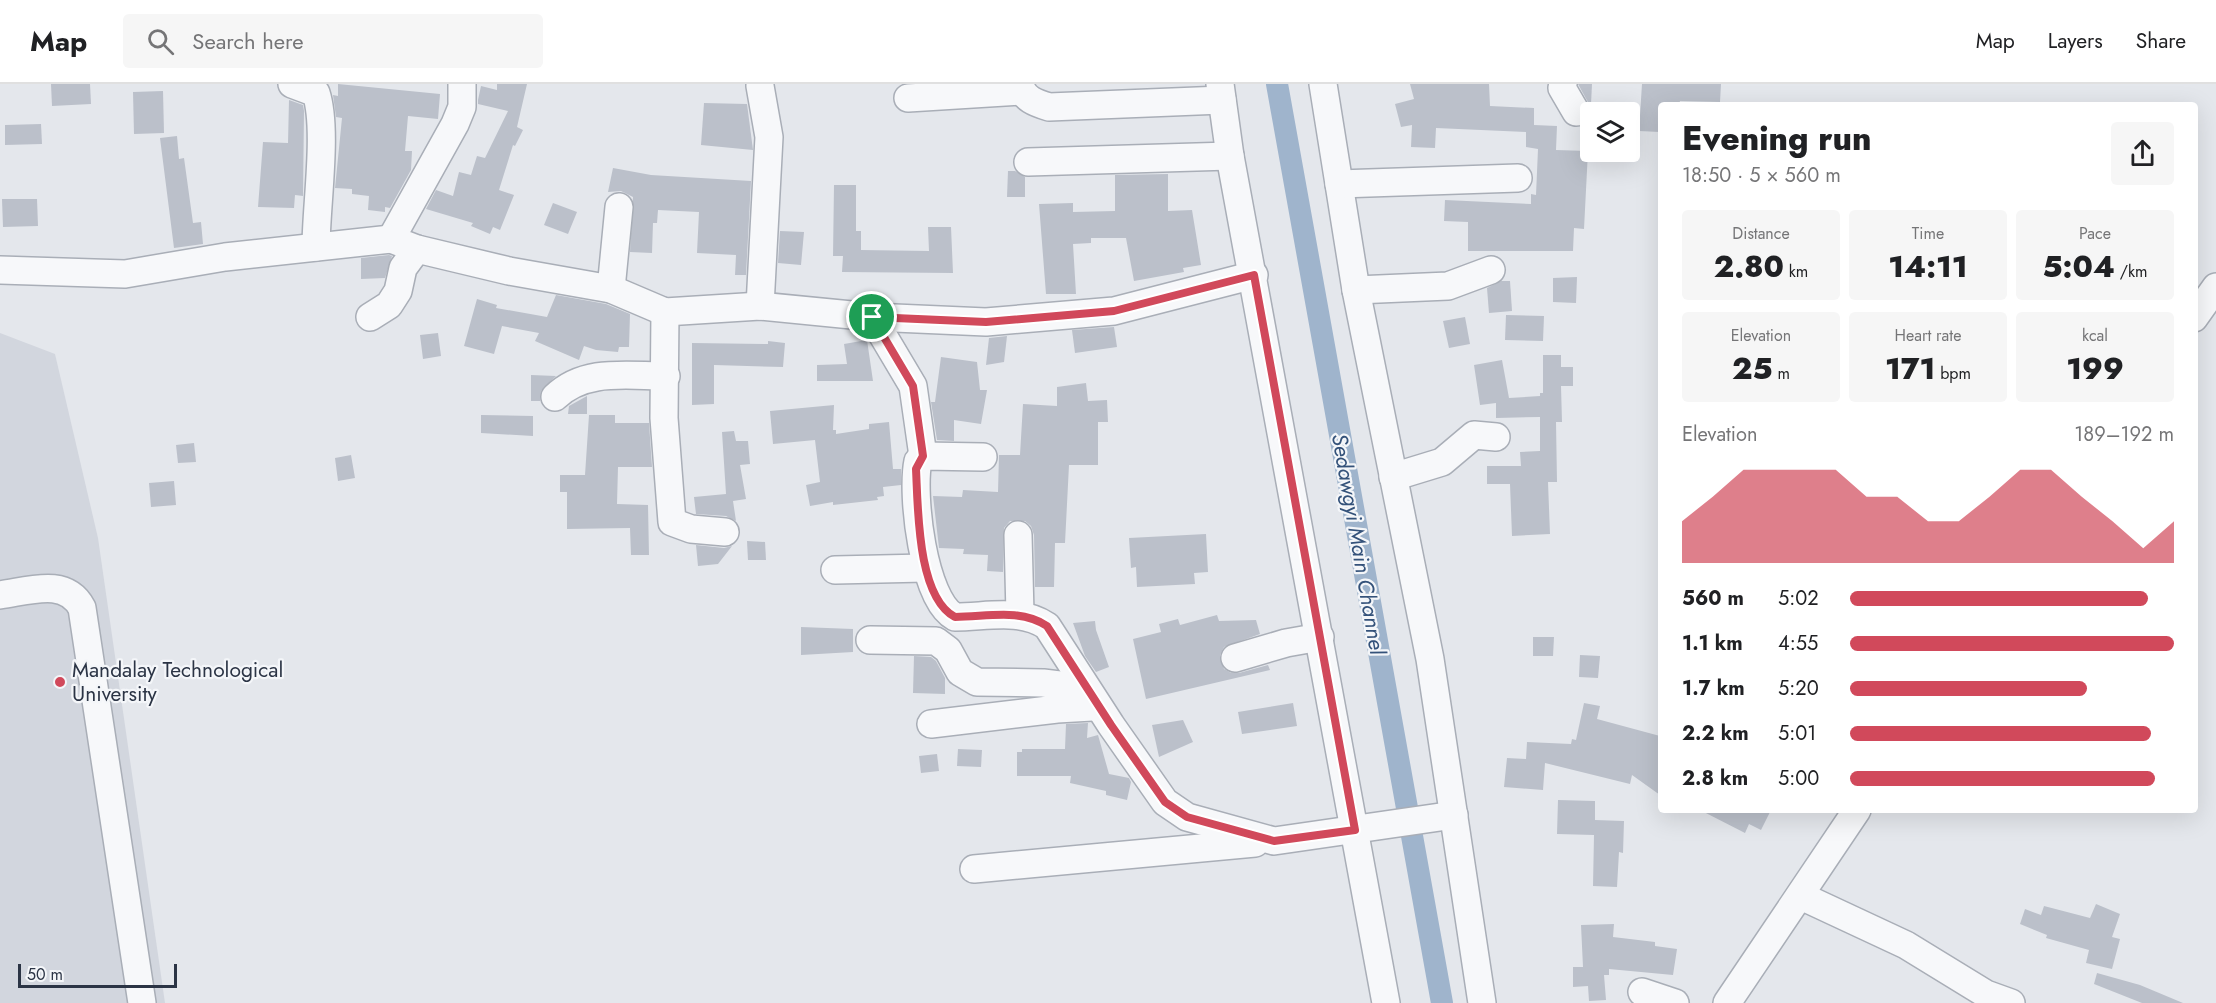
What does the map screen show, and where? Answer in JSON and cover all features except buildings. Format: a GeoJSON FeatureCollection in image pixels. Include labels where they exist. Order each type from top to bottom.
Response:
{"type":"FeatureCollection","features":[{"type":"Feature","properties":{"kind":"street"},"geometry":{"type":"LineString","coordinates":[[292,84],[316,93],[320,104],[321,134],[316,247]]}},
{"type":"Feature","properties":{"kind":"street"},"geometry":{"type":"LineString","coordinates":[[391,239],[456,123],[462,106],[462,84]]}},
{"type":"Feature","properties":{"kind":"street"},"geometry":{"type":"LineString","coordinates":[[1563,84],[1562,88],[1576,112]]}},
{"type":"Feature","properties":{"kind":"street"},"geometry":{"type":"LineString","coordinates":[[760,86],[769,137],[760,306]]}},
{"type":"Feature","properties":{"kind":"street"},"geometry":{"type":"LineString","coordinates":[[908,98],[1021,87],[1033,103],[1049,107],[1221,92],[1230,156],[1320,637],[1366,829],[1386,1003]]}},
{"type":"Feature","properties":{"kind":"street"},"geometry":{"type":"LineString","coordinates":[[1329,87],[1339,184],[1356,290],[1418,590],[1443,817],[1482,1003]]}},
{"type":"Feature","properties":{"kind":"street"},"geometry":{"type":"LineString","coordinates":[[1028,162],[1230,156]]}},
{"type":"Feature","properties":{"kind":"street"},"geometry":{"type":"LineString","coordinates":[[1339,184],[1518,178]]}},
{"type":"Feature","properties":{"kind":"street"},"geometry":{"type":"LineString","coordinates":[[611,289],[619,207]]}},
{"type":"Feature","properties":{"kind":"street"},"geometry":{"type":"LineString","coordinates":[[0,270],[125,274],[225,257],[391,239],[417,249],[509,271],[611,289],[665,312],[760,306],[872,317],[986,322],[1114,311],[1254,275]]}},
{"type":"Feature","properties":{"kind":"street"},"geometry":{"type":"LineString","coordinates":[[370,317],[390,305],[398,291],[403,268],[417,249]]}},
{"type":"Feature","properties":{"kind":"street"},"geometry":{"type":"LineString","coordinates":[[1356,290],[1448,286],[1491,270]]}},
{"type":"Feature","properties":{"kind":"street"},"geometry":{"type":"LineString","coordinates":[[2198,312],[2216,287]]}},
{"type":"Feature","properties":{"kind":"street"},"geometry":{"type":"LineString","coordinates":[[665,312],[664,418],[672,522],[692,529],[725,532]]}},
{"type":"Feature","properties":{"kind":"street"},"geometry":{"type":"LineString","coordinates":[[872,317],[913,386],[923,456],[916,469],[925,568],[946,612],[955,617],[1020,614],[1036,618],[1047,626],[1102,716],[1165,802],[1187,817],[1274,841]]}},
{"type":"Feature","properties":{"kind":"street"},"geometry":{"type":"LineString","coordinates":[[555,397],[568,384],[606,375],[666,376]]}},
{"type":"Feature","properties":{"kind":"street"},"geometry":{"type":"LineString","coordinates":[[1393,477],[1442,462],[1474,435],[1496,437]]}},
{"type":"Feature","properties":{"kind":"street"},"geometry":{"type":"LineString","coordinates":[[923,456],[982,457]]}},
{"type":"Feature","properties":{"kind":"street"},"geometry":{"type":"LineString","coordinates":[[1018,535],[1020,614]]}},
{"type":"Feature","properties":{"kind":"street"},"geometry":{"type":"LineString","coordinates":[[835,570],[925,568]]}},
{"type":"Feature","properties":{"kind":"street"},"geometry":{"type":"LineString","coordinates":[[0,595],[57,587],[76,596],[82,608],[142,1003]]}},
{"type":"Feature","properties":{"kind":"street"},"geometry":{"type":"LineString","coordinates":[[1235,658],[1286,643],[1320,637]]}},
{"type":"Feature","properties":{"kind":"street"},"geometry":{"type":"LineString","coordinates":[[870,640],[936,641],[948,650],[960,672],[967,678],[977,682],[1042,683],[1076,687],[1102,716]]}},
{"type":"Feature","properties":{"kind":"street"},"geometry":{"type":"LineString","coordinates":[[931,724],[1057,709],[1102,716]]}},
{"type":"Feature","properties":{"kind":"street"},"geometry":{"type":"LineString","coordinates":[[1727,1003],[1855,813]]}},
{"type":"Feature","properties":{"kind":"street"},"geometry":{"type":"LineString","coordinates":[[974,868],[1274,841],[1443,817]]}},
{"type":"Feature","properties":{"kind":"street"},"geometry":{"type":"LineString","coordinates":[[1801,896],[1906,945],[1984,998],[2012,1003]]}},
{"type":"Feature","properties":{"kind":"street"},"geometry":{"type":"LineString","coordinates":[[1642,992],[1675,1003]]}},
{"type":"Feature","properties":{"kind":"shaded area","name":"Mandalay Technological University"},"geometry":{"type":"Polygon","coordinates":[[[0,333],[55,354],[98,538],[165,1003],[0,1003],[0,333]]]}},
{"type":"Feature","properties":{"kind":"waterway","name":"Sedawgyi Main Channel"},"geometry":{"type":"LineString","coordinates":[[1277,84],[1442,1003]]}},
{"type":"Feature","properties":{"kind":"place","name":"Mandalay Technological University"},"geometry":{"type":"Point","coordinates":[60,682]}},
{"type":"Feature","properties":{"kind":"route"},"geometry":{"type":"LineString","coordinates":[[1254,275],[1355,830],[1274,841],[1187,817],[1165,802],[1111,725],[1047,626],[1036,618],[1020,614],[955,617],[946,612],[925,568],[916,469],[918,461],[923,456],[913,386],[872,317],[986,322],[1114,311],[1254,275]]}}]}
